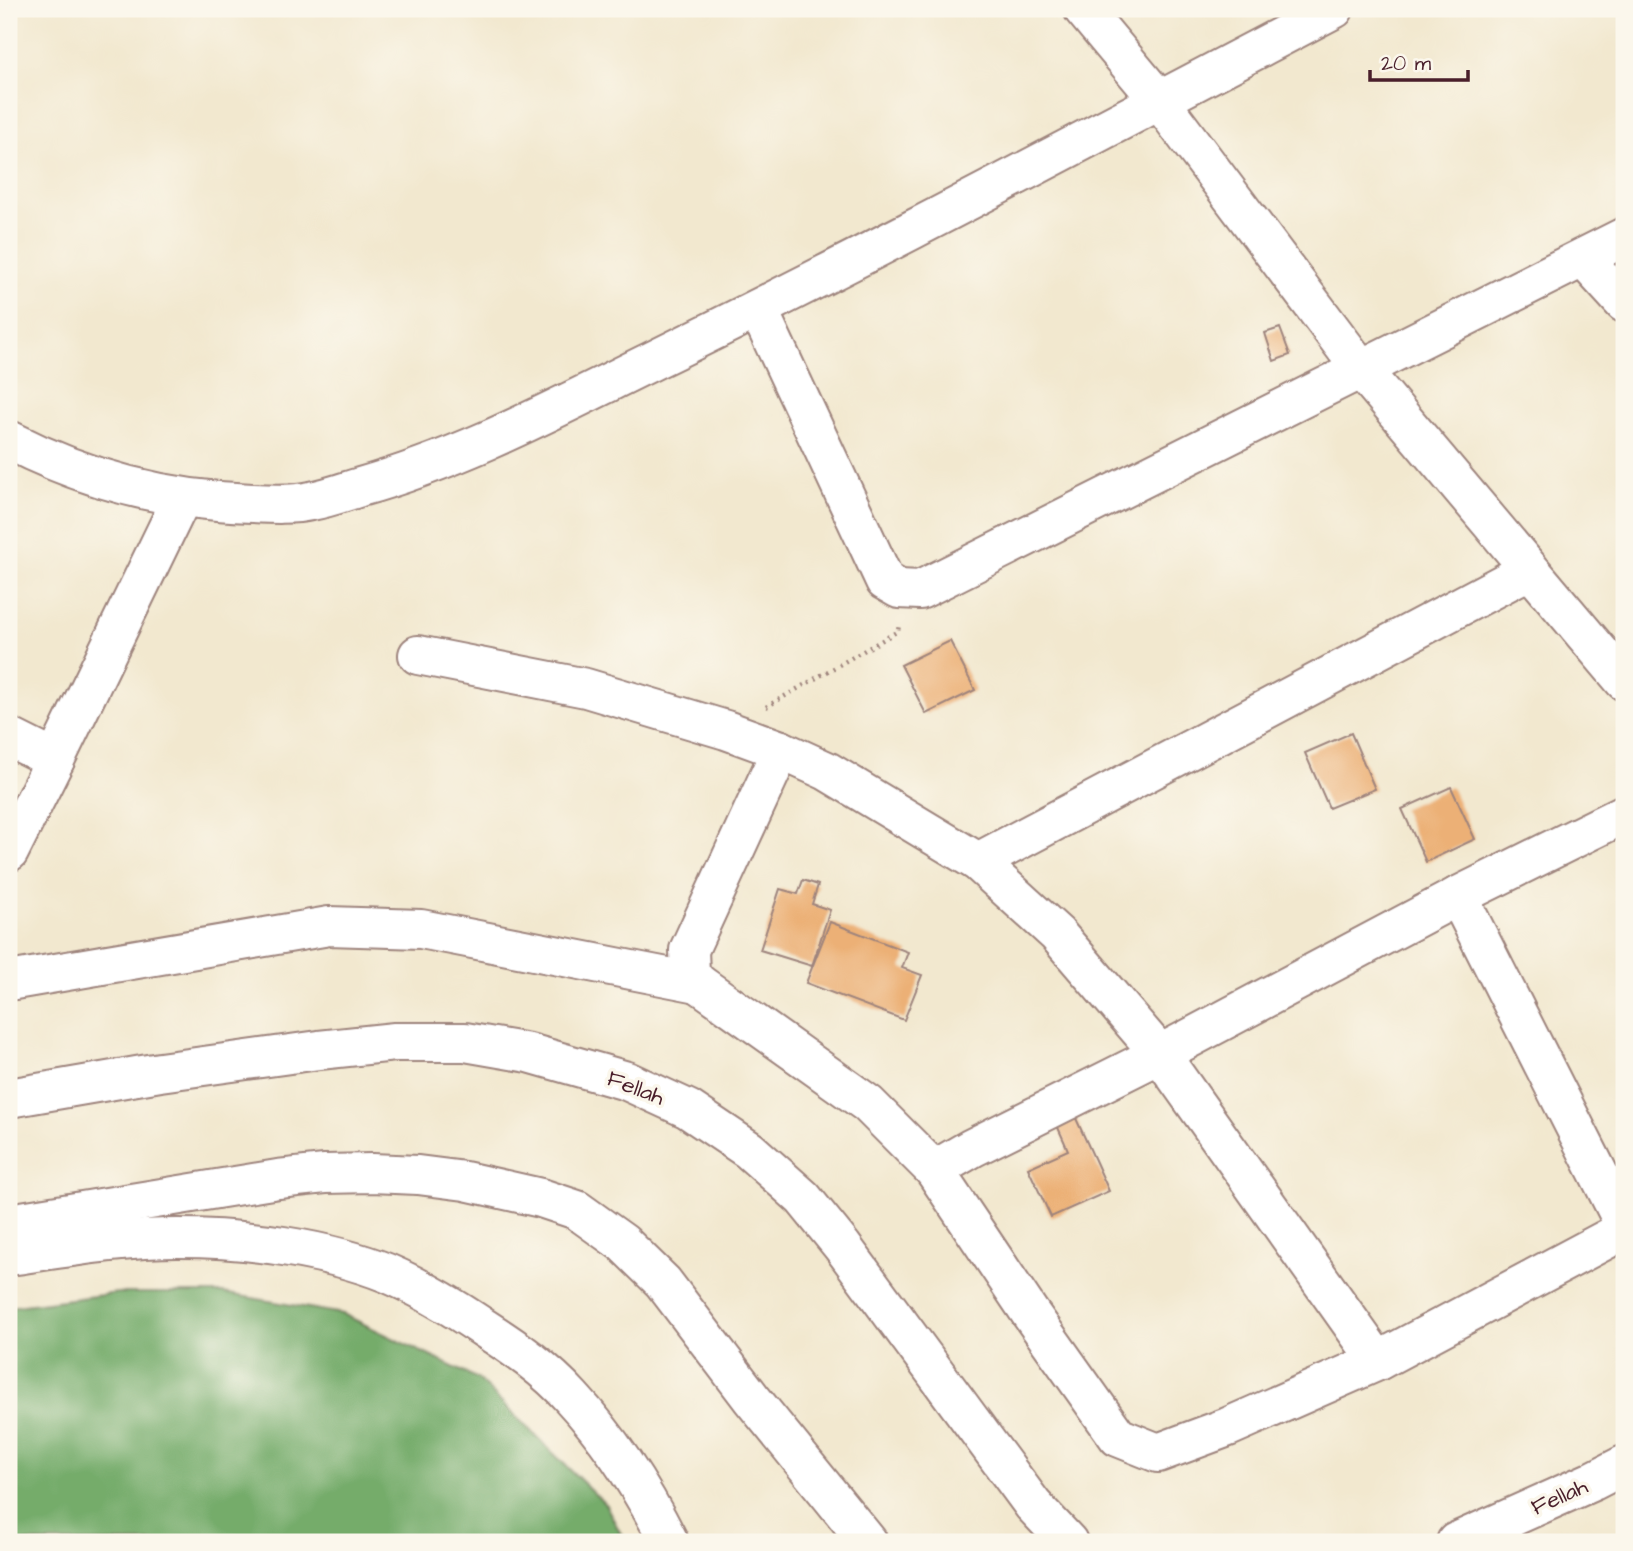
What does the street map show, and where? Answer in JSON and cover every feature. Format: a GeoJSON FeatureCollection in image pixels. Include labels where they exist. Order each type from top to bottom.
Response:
{"type":"FeatureCollection","features":[{"type":"Feature","properties":{"kind":"main road"},"geometry":{"type":"LineString","coordinates":[[1083,9],[1160,100],[1361,369],[1624,681]]}},
{"type":"Feature","properties":{"kind":"main road"},"geometry":{"type":"LineString","coordinates":[[9,440],[48,459],[139,490],[182,498],[235,503],[310,502],[400,476],[477,446],[758,309],[1334,9]]}},
{"type":"Feature","properties":{"kind":"main road"},"geometry":{"type":"LineString","coordinates":[[758,309],[885,581],[899,589],[920,590],[1624,237]]}},
{"type":"Feature","properties":{"kind":"main road"},"geometry":{"type":"LineString","coordinates":[[1584,258],[1624,303]]}},
{"type":"Feature","properties":{"kind":"main road"},"geometry":{"type":"LineString","coordinates":[[9,852],[182,498]]}},
{"type":"Feature","properties":{"kind":"main road"},"geometry":{"type":"LineString","coordinates":[[978,862],[1529,570]]}},
{"type":"Feature","properties":{"kind":"main road"},"geometry":{"type":"LineString","coordinates":[[418,655],[586,688],[726,730],[781,750],[827,771],[978,862],[1057,934],[1160,1054],[1378,1362]]}},
{"type":"Feature","properties":{"kind":"main road"},"geometry":{"type":"LineString","coordinates":[[9,737],[55,760]]}},
{"type":"Feature","properties":{"kind":"main road"},"geometry":{"type":"LineString","coordinates":[[781,750],[690,950],[690,973],[698,983],[868,1104],[934,1170],[1118,1437],[1158,1453],[1228,1427],[1378,1362],[1624,1230]]}},
{"type":"Feature","properties":{"kind":"main road"},"geometry":{"type":"LineString","coordinates":[[934,1170],[972,1147],[1160,1054],[1458,896],[1624,814]]}},
{"type":"Feature","properties":{"kind":"main road"},"geometry":{"type":"LineString","coordinates":[[1458,896],[1624,1224]]}},
{"type":"Feature","properties":{"kind":"main road"},"geometry":{"type":"LineString","coordinates":[[9,981],[329,926],[421,929],[698,983]]}},
{"type":"Feature","properties":{"kind":"main road","name":"Fellah"},"geometry":{"type":"LineString","coordinates":[[9,1098],[160,1072],[395,1042],[465,1042],[529,1053],[627,1081],[698,1115],[749,1150],[803,1198],[842,1245],[1033,1506],[1069,1542]]}},
{"type":"Feature","properties":{"kind":"main road"},"geometry":{"type":"LineString","coordinates":[[9,1223],[278,1180],[360,1173],[418,1175],[466,1181],[541,1198],[578,1210],[623,1243],[663,1282],[752,1399],[868,1542]]}},
{"type":"Feature","properties":{"kind":"main road"},"geometry":{"type":"LineString","coordinates":[[9,1256],[139,1239],[219,1240],[264,1244],[352,1261],[418,1287],[511,1345],[569,1394],[618,1454],[669,1542]]}},
{"type":"Feature","properties":{"kind":"main road","name":"Fellah"},"geometry":{"type":"LineString","coordinates":[[1456,1542],[1624,1465]]}},
{"type":"Feature","properties":{"kind":"path"},"geometry":{"type":"LineString","coordinates":[[726,730],[898,631],[899,589]]}},
{"type":"Feature","properties":{"kind":"green space"},"geometry":{"type":"Polygon","coordinates":[[[118,1293],[223,1293],[343,1314],[478,1379],[606,1505],[625,1542],[9,1542],[9,1307],[118,1293]]]}},
{"type":"Feature","properties":{"kind":"building"},"geometry":{"type":"Polygon","coordinates":[[[1280,328],[1290,355],[1274,361],[1265,333],[1280,328]]]}},
{"type":"Feature","properties":{"kind":"building"},"geometry":{"type":"Polygon","coordinates":[[[950,641],[975,690],[926,714],[901,665],[950,641]]]}},
{"type":"Feature","properties":{"kind":"building"},"geometry":{"type":"Polygon","coordinates":[[[1351,733],[1375,789],[1329,808],[1305,753],[1351,733]]]}},
{"type":"Feature","properties":{"kind":"building"},"geometry":{"type":"Polygon","coordinates":[[[1451,787],[1475,839],[1426,862],[1402,809],[1451,787]]]}},
{"type":"Feature","properties":{"kind":"building"},"geometry":{"type":"Polygon","coordinates":[[[803,880],[818,885],[812,904],[830,910],[812,966],[760,950],[780,889],[798,894],[803,880]]]}},
{"type":"Feature","properties":{"kind":"building"},"geometry":{"type":"Polygon","coordinates":[[[830,922],[908,952],[902,968],[922,975],[904,1020],[806,983],[830,922]]]}},
{"type":"Feature","properties":{"kind":"building"},"geometry":{"type":"Polygon","coordinates":[[[1074,1114],[1109,1191],[1051,1217],[1028,1168],[1068,1150],[1056,1123],[1074,1114]]]}}]}
